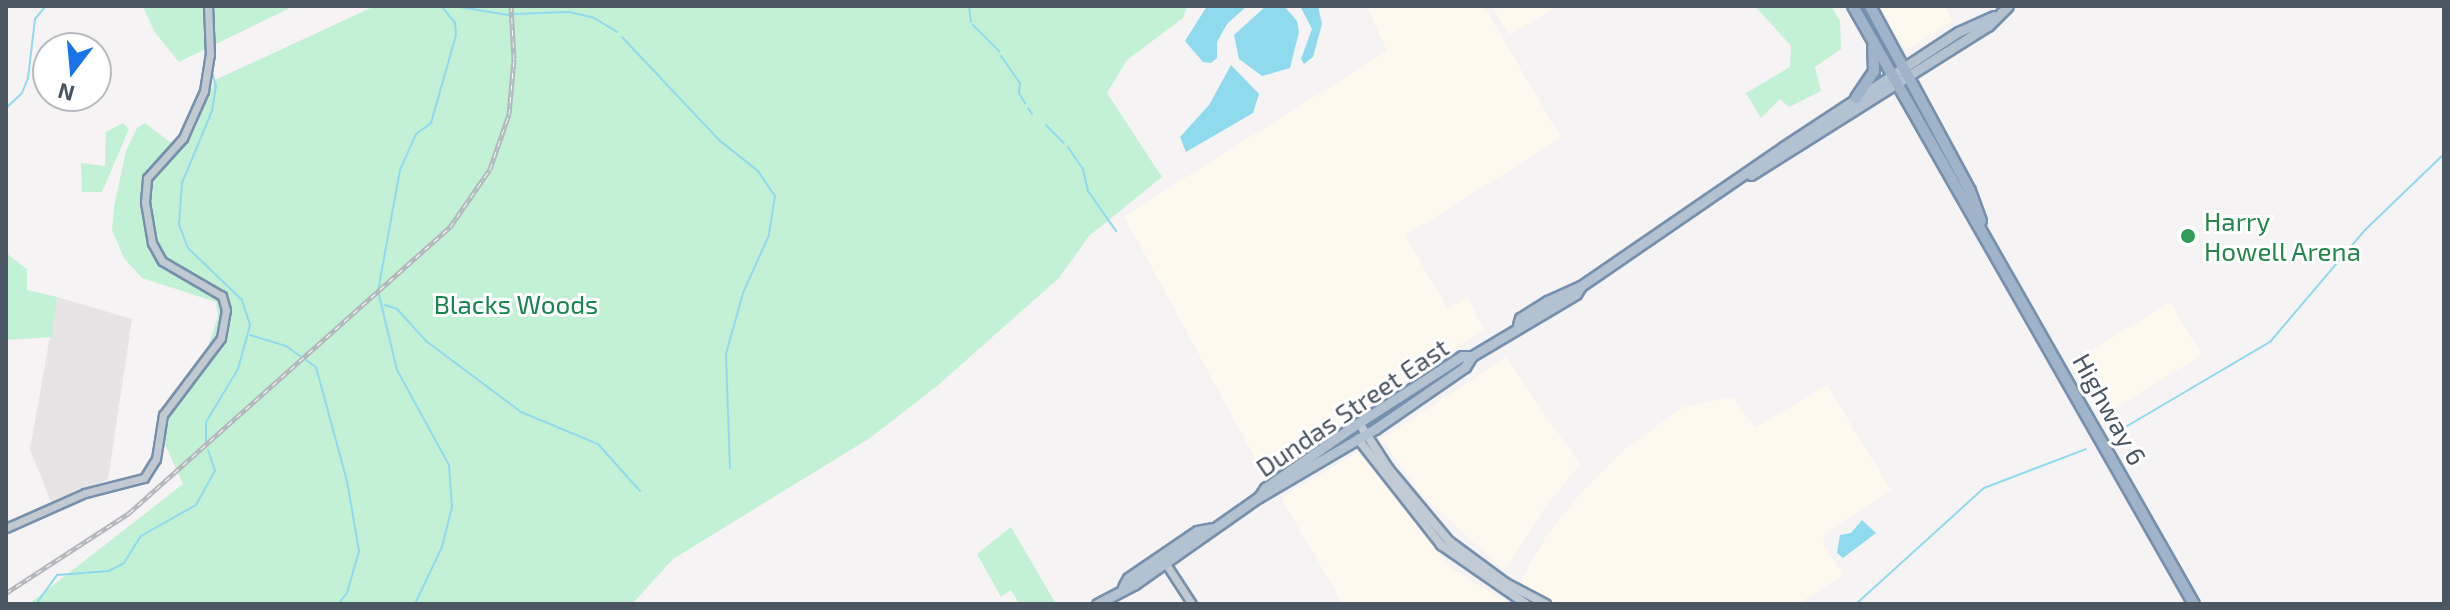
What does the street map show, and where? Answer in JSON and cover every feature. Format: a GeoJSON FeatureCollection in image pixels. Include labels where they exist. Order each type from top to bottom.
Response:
{"type":"FeatureCollection","features":[{"type":"Feature","properties":{"kind":"highway","name":"Highway 6"},"geometry":{"type":"LineString","coordinates":[[1853,6],[2194,604]]}},
{"type":"Feature","properties":{"kind":"highway","name":"Highway 6"},"geometry":{"type":"LineString","coordinates":[[1870,6],[1970,191],[1987,237]]}},
{"type":"Feature","properties":{"kind":"highway"},"geometry":{"type":"LineString","coordinates":[[1856,98],[1874,71],[1872,41]]}},
{"type":"Feature","properties":{"kind":"main road"},"geometry":{"type":"LineString","coordinates":[[1894,81],[1981,18],[1994,16],[2008,6]]}},
{"type":"Feature","properties":{"kind":"main road","name":"Dundas Street East"},"geometry":{"type":"LineString","coordinates":[[1747,176],[1856,98],[1894,81]]}},
{"type":"Feature","properties":{"kind":"main road","name":"Dundas Street East"},"geometry":{"type":"LineString","coordinates":[[1097,604],[1163,560],[1197,531],[1216,527],[1259,497],[1362,437],[1465,367],[1472,356],[1518,325],[1576,294],[1581,286],[1894,81]]}},
{"type":"Feature","properties":{"kind":"main road","name":"Dundas Street East"},"geometry":{"type":"LineString","coordinates":[[1259,497],[1265,488],[1359,423],[1462,356],[1472,356]]}},
{"type":"Feature","properties":{"kind":"main road"},"geometry":{"type":"LineString","coordinates":[[1359,423],[1362,437],[1441,545],[1526,604]]}},
{"type":"Feature","properties":{"kind":"main road"},"geometry":{"type":"LineString","coordinates":[[1362,437],[1449,541],[1506,583],[1546,604]]}},
{"type":"Feature","properties":{"kind":"street"},"geometry":{"type":"LineString","coordinates":[[6,528],[85,493],[144,478],[156,459],[163,415],[221,338],[226,310],[222,296],[162,261],[152,243],[145,202],[147,178],[183,138],[204,91],[210,55],[208,6]]}},
{"type":"Feature","properties":{"kind":"street"},"geometry":{"type":"LineString","coordinates":[[1163,560],[1192,604]]}},
{"type":"Feature","properties":{"kind":"shaded area"},"geometry":{"type":"Polygon","coordinates":[[[1367,6],[1484,6],[1561,138],[1405,236],[1448,309],[1467,297],[1484,329],[1264,475],[1124,216],[1387,51],[1367,6]]]}},
{"type":"Feature","properties":{"kind":"shaded area"},"geometry":{"type":"Polygon","coordinates":[[[1492,6],[1559,6],[1509,35],[1492,6]]]}},
{"type":"Feature","properties":{"kind":"shaded area"},"geometry":{"type":"Polygon","coordinates":[[[1880,6],[1944,6],[1953,21],[1906,50],[1880,6]]]}},
{"type":"Feature","properties":{"kind":"shaded area"},"geometry":{"type":"Polygon","coordinates":[[[57,297],[132,319],[108,480],[51,502],[30,449],[57,297]]]}},
{"type":"Feature","properties":{"kind":"shaded area"},"geometry":{"type":"Polygon","coordinates":[[[2170,302],[2202,355],[2104,415],[2072,362],[2170,302]]]}},
{"type":"Feature","properties":{"kind":"shaded area"},"geometry":{"type":"Polygon","coordinates":[[[1506,357],[1580,465],[1543,510],[1505,571],[1423,496],[1381,439],[1506,357]]]}},
{"type":"Feature","properties":{"kind":"shaded area"},"geometry":{"type":"Polygon","coordinates":[[[1827,385],[1891,490],[1826,533],[1823,544],[1844,574],[1798,604],[1561,604],[1524,590],[1522,578],[1548,533],[1581,493],[1625,448],[1684,407],[1733,397],[1755,428],[1827,385]]]}},
{"type":"Feature","properties":{"kind":"shaded area"},"geometry":{"type":"Polygon","coordinates":[[[1358,452],[1451,568],[1510,604],[1343,604],[1281,498],[1358,452]]]}},
{"type":"Feature","properties":{"kind":"green space"},"geometry":{"type":"Polygon","coordinates":[[[143,6],[294,6],[179,62],[154,31],[143,6]]]}},
{"type":"Feature","properties":{"kind":"green space","name":"Blacks Woods"},"geometry":{"type":"Polygon","coordinates":[[[375,6],[1187,6],[1183,18],[1127,60],[1107,93],[1162,177],[1089,236],[1059,278],[937,386],[870,438],[673,559],[632,604],[29,604],[183,484],[164,442],[172,407],[201,367],[218,317],[216,302],[142,278],[124,258],[112,230],[126,151],[137,128],[145,123],[170,142],[183,144],[193,134],[215,80],[375,6]]]}},
{"type":"Feature","properties":{"kind":"green space"},"geometry":{"type":"Polygon","coordinates":[[[1755,6],[1831,6],[1840,21],[1841,49],[1815,67],[1821,91],[1789,107],[1780,99],[1761,118],[1746,93],[1790,67],[1791,46],[1755,6]]]}},
{"type":"Feature","properties":{"kind":"green space"},"geometry":{"type":"Polygon","coordinates":[[[123,123],[129,129],[102,192],[82,192],[81,163],[105,166],[106,132],[123,123]]]}},
{"type":"Feature","properties":{"kind":"green space"},"geometry":{"type":"Polygon","coordinates":[[[6,253],[27,269],[27,290],[57,297],[52,337],[6,340],[6,253]]]}},
{"type":"Feature","properties":{"kind":"green space"},"geometry":{"type":"Polygon","coordinates":[[[1011,527],[1056,604],[1019,604],[1011,590],[1001,597],[977,554],[1011,527]]]}},
{"type":"Feature","properties":{"kind":"water"},"geometry":{"type":"Polygon","coordinates":[[[1207,6],[1247,6],[1227,24],[1217,42],[1217,58],[1211,63],[1203,62],[1185,41],[1207,6]]]}},
{"type":"Feature","properties":{"kind":"water"},"geometry":{"type":"Polygon","coordinates":[[[1266,6],[1284,6],[1297,21],[1299,32],[1290,68],[1262,76],[1239,59],[1234,35],[1266,6]]]}},
{"type":"Feature","properties":{"kind":"water"},"geometry":{"type":"Polygon","coordinates":[[[1300,6],[1318,6],[1322,24],[1313,57],[1304,64],[1301,59],[1312,29],[1300,6]]]}},
{"type":"Feature","properties":{"kind":"water"},"geometry":{"type":"Polygon","coordinates":[[[1231,65],[1259,94],[1253,113],[1186,152],[1180,137],[1209,105],[1231,65]]]}},
{"type":"Feature","properties":{"kind":"water"},"geometry":{"type":"Polygon","coordinates":[[[1862,520],[1876,533],[1843,558],[1837,553],[1840,535],[1851,533],[1862,520]]]}},
{"type":"Feature","properties":{"kind":"waterway"},"geometry":{"type":"LineString","coordinates":[[6,108],[22,93],[28,78],[35,19],[46,6]]}},
{"type":"Feature","properties":{"kind":"waterway"},"geometry":{"type":"LineString","coordinates":[[454,6],[508,15]]}},
{"type":"Feature","properties":{"kind":"waterway"},"geometry":{"type":"LineString","coordinates":[[969,6],[971,22]]}},
{"type":"Feature","properties":{"kind":"waterway"},"geometry":{"type":"LineString","coordinates":[[415,604],[442,547],[452,507],[449,465],[397,370],[378,291],[400,170],[416,134],[431,123],[456,35],[455,23],[443,8]]}},
{"type":"Feature","properties":{"kind":"waterway"},"geometry":{"type":"LineString","coordinates":[[515,14],[569,12],[594,18],[617,32]]}},
{"type":"Feature","properties":{"kind":"waterway"},"geometry":{"type":"LineString","coordinates":[[973,25],[999,51]]}},
{"type":"Feature","properties":{"kind":"waterway"},"geometry":{"type":"LineString","coordinates":[[622,37],[719,140],[758,171],[775,196],[769,235],[743,293],[726,354],[730,468]]}},
{"type":"Feature","properties":{"kind":"waterway"},"geometry":{"type":"LineString","coordinates":[[1001,56],[1020,83],[1019,93],[1025,103]]}},
{"type":"Feature","properties":{"kind":"waterway"},"geometry":{"type":"LineString","coordinates":[[206,443],[206,422],[238,369],[250,325],[242,300],[188,248],[179,224],[182,183],[212,111],[216,87],[211,67]]}},
{"type":"Feature","properties":{"kind":"waterway"},"geometry":{"type":"LineString","coordinates":[[1028,108],[1032,114]]}},
{"type":"Feature","properties":{"kind":"waterway"},"geometry":{"type":"LineString","coordinates":[[1046,125],[1064,143]]}},
{"type":"Feature","properties":{"kind":"waterway"},"geometry":{"type":"LineString","coordinates":[[1068,147],[1083,169],[1088,191],[1116,231]]}},
{"type":"Feature","properties":{"kind":"waterway"},"geometry":{"type":"LineString","coordinates":[[2117,432],[2270,342],[2365,230],[2444,154]]}},
{"type":"Feature","properties":{"kind":"waterway"},"geometry":{"type":"LineString","coordinates":[[385,305],[397,309],[426,341],[521,412],[598,444],[640,491]]}},
{"type":"Feature","properties":{"kind":"waterway"},"geometry":{"type":"LineString","coordinates":[[250,335],[286,346],[316,367],[347,481],[359,551],[347,593],[338,604]]}},
{"type":"Feature","properties":{"kind":"waterway"},"geometry":{"type":"LineString","coordinates":[[1856,604],[1984,488],[2086,449]]}},
{"type":"Feature","properties":{"kind":"waterway"},"geometry":{"type":"LineString","coordinates":[[36,604],[57,575],[109,571],[124,563],[141,536],[196,505],[215,471],[208,450]]}},
{"type":"Feature","properties":{"kind":"railway"},"geometry":{"type":"LineString","coordinates":[[6,593],[129,513],[450,227],[490,169],[509,114],[514,59],[511,6]]}},
{"type":"Feature","properties":{"kind":"place","name":"Harry Howell Arena"},"geometry":{"type":"Point","coordinates":[2188,236]}}]}
